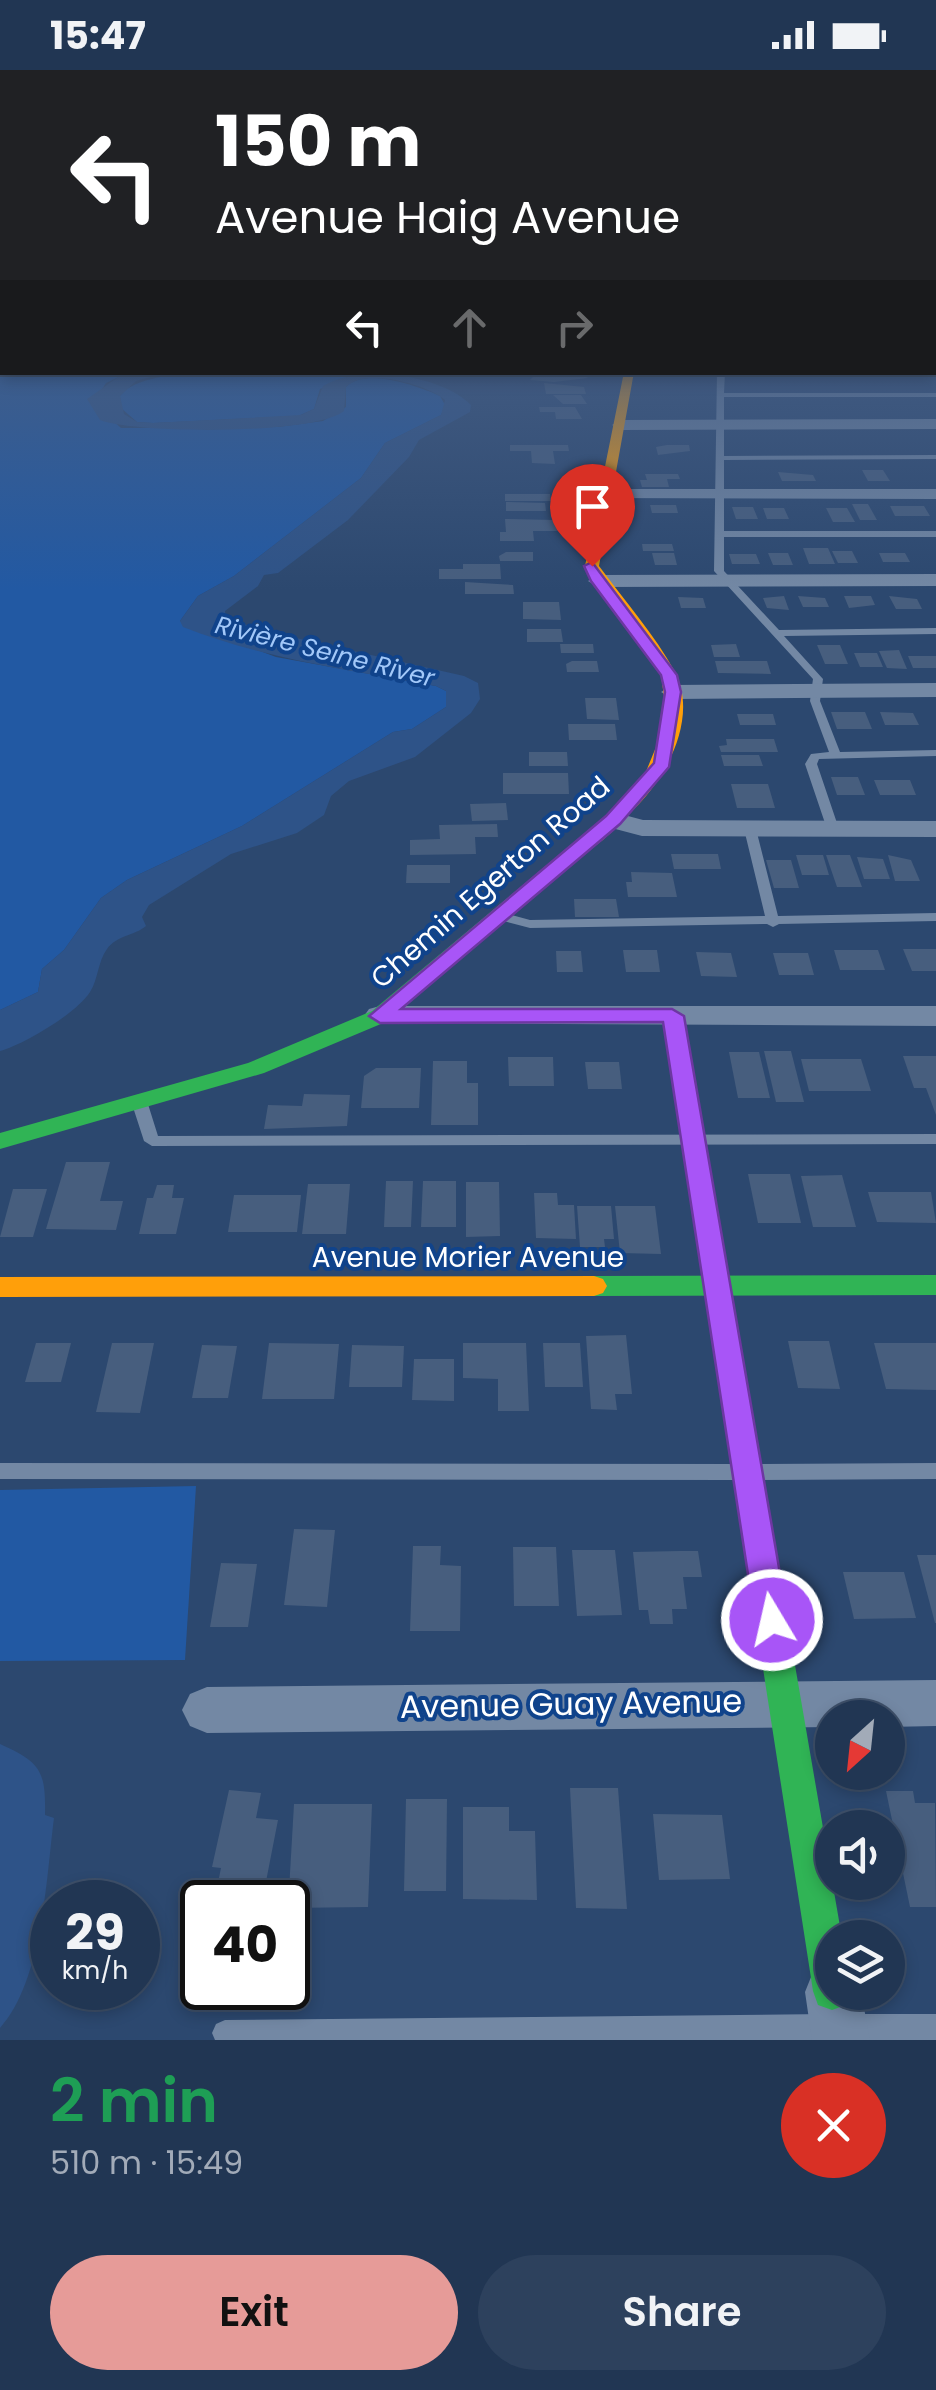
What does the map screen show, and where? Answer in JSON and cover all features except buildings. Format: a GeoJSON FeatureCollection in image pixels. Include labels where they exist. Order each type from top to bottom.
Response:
{"type":"FeatureCollection","features":[{"type":"Feature","properties":{"kind":"street"},"geometry":{"type":"LineString","coordinates":[[623,406],[592,566],[598,581],[660,661],[673,692],[936,690]]}},
{"type":"Feature","properties":{"kind":"street"},"geometry":{"type":"LineString","coordinates":[[620,425],[936,424]]}},
{"type":"Feature","properties":{"kind":"street"},"geometry":{"type":"LineString","coordinates":[[606,494],[936,494]]}},
{"type":"Feature","properties":{"kind":"street"},"geometry":{"type":"LineString","coordinates":[[598,581],[936,580]]}},
{"type":"Feature","properties":{"kind":"street","name":"Chemin Egerton Road"},"geometry":{"type":"LineString","coordinates":[[0,1141],[256,1068],[380,1016],[613,820],[663,764],[673,692]]}},
{"type":"Feature","properties":{"kind":"street"},"geometry":{"type":"LineString","coordinates":[[613,820],[642,828],[936,829]]}},
{"type":"Feature","properties":{"kind":"street"},"geometry":{"type":"LineString","coordinates":[[380,1016],[936,1016]]}},
{"type":"Feature","properties":{"kind":"street"},"geometry":{"type":"LineString","coordinates":[[672,1016],[836,2013]]}},
{"type":"Feature","properties":{"kind":"street","name":"Avenue Morier Avenue"},"geometry":{"type":"LineString","coordinates":[[0,1287],[936,1285]]}},
{"type":"Feature","properties":{"kind":"street","name":"Avenue Guay Avenue"},"geometry":{"type":"LineString","coordinates":[[207,1710],[936,1703]]}},
{"type":"Feature","properties":{"kind":"lane"},"geometry":{"type":"LineString","coordinates":[[722,406],[718,571],[818,680],[815,701],[835,753]]}},
{"type":"Feature","properties":{"kind":"lane"},"geometry":{"type":"LineString","coordinates":[[720,458],[936,458]]}},
{"type":"Feature","properties":{"kind":"lane"},"geometry":{"type":"LineString","coordinates":[[720,534],[936,534]]}},
{"type":"Feature","properties":{"kind":"lane"},"geometry":{"type":"LineString","coordinates":[[776,634],[936,631]]}},
{"type":"Feature","properties":{"kind":"lane"},"geometry":{"type":"LineString","coordinates":[[833,829],[811,764],[815,756],[936,753]]}},
{"type":"Feature","properties":{"kind":"lane"},"geometry":{"type":"LineString","coordinates":[[750,829],[772,923]]}},
{"type":"Feature","properties":{"kind":"lane"},"geometry":{"type":"LineString","coordinates":[[501,916],[530,924],[772,923],[813,917],[936,917]]}},
{"type":"Feature","properties":{"kind":"lane"},"geometry":{"type":"LineString","coordinates":[[139,1101],[152,1141],[936,1139]]}},
{"type":"Feature","properties":{"kind":"lane"},"geometry":{"type":"LineString","coordinates":[[0,1471],[936,1471]]}},
{"type":"Feature","properties":{"kind":"lane"},"geometry":{"type":"LineString","coordinates":[[225,2033],[836,2013],[936,2027]]}},
{"type":"Feature","properties":{"kind":"shaded area"},"geometry":{"type":"Polygon","coordinates":[[[0,406],[96,406],[121,428],[278,427],[323,421],[346,406],[445,406],[441,415],[385,443],[361,478],[234,576],[198,596],[180,621],[276,657],[436,686],[446,691],[446,707],[412,729],[393,732],[242,826],[127,880],[101,898],[64,950],[42,969],[38,992],[0,1010],[0,406]]]}},
{"type":"Feature","properties":{"kind":"shaded area"},"geometry":{"type":"Polygon","coordinates":[[[315,406],[298,416],[153,423],[137,422],[121,408],[315,406]]]}},
{"type":"Feature","properties":{"kind":"shaded area"},"geometry":{"type":"Polygon","coordinates":[[[196,1486],[185,1660],[0,1661],[0,1490],[196,1486]]]}},
{"type":"Feature","properties":{"kind":"water"},"geometry":{"type":"Polygon","coordinates":[[[91,406],[122,406],[124,414],[137,422],[153,423],[301,415],[315,406],[344,406],[344,411],[327,419],[264,428],[185,430],[100,420],[91,406]]]}},
{"type":"Feature","properties":{"kind":"water","name":"Rivière Seine River"},"geometry":{"type":"Polygon","coordinates":[[[443,406],[471,406],[470,412],[419,440],[409,457],[348,520],[278,573],[264,575],[258,586],[225,611],[226,618],[265,631],[464,676],[478,683],[480,699],[471,713],[415,757],[349,781],[331,796],[324,815],[297,833],[231,854],[149,905],[142,917],[146,926],[107,949],[93,987],[74,1009],[49,1027],[0,1051],[0,1010],[38,992],[42,969],[64,950],[101,898],[127,880],[242,826],[393,732],[412,729],[446,707],[446,691],[436,686],[276,656],[183,627],[180,621],[198,596],[234,576],[361,478],[385,443],[441,415],[443,406]]]}},
{"type":"Feature","properties":{"kind":"water"},"geometry":{"type":"Polygon","coordinates":[[[0,1744],[24,1756],[38,1769],[44,1787],[45,1815],[54,1818],[47,1880],[30,1880],[30,1969],[14,2008],[0,2028],[0,1744]]]}},
{"type":"Feature","properties":{"kind":"traffic: fast"},"geometry":{"type":"LineString","coordinates":[[0,1141],[256,1068],[380,1016],[579,848]]}},
{"type":"Feature","properties":{"kind":"traffic: fast"},"geometry":{"type":"LineString","coordinates":[[594,1286],[936,1285]]}},
{"type":"Feature","properties":{"kind":"traffic: fast"},"geometry":{"type":"LineString","coordinates":[[755,1520],[820,1920]]}},
{"type":"Feature","properties":{"kind":"traffic: slow"},"geometry":{"type":"LineString","coordinates":[[579,848],[620,813],[653,775],[671,730],[669,675],[592,566],[623,406]]}},
{"type":"Feature","properties":{"kind":"traffic: slow"},"geometry":{"type":"LineString","coordinates":[[673,1016],[755,1520]]}},
{"type":"Feature","properties":{"kind":"traffic: slow"},"geometry":{"type":"LineString","coordinates":[[0,1287],[594,1286]]}},
{"type":"Feature","properties":{"kind":"route"},"geometry":{"type":"LineString","coordinates":[[592,566],[598,581],[669,675],[673,692],[663,764],[613,820],[380,1016],[672,1016],[772,1620]]}}]}
